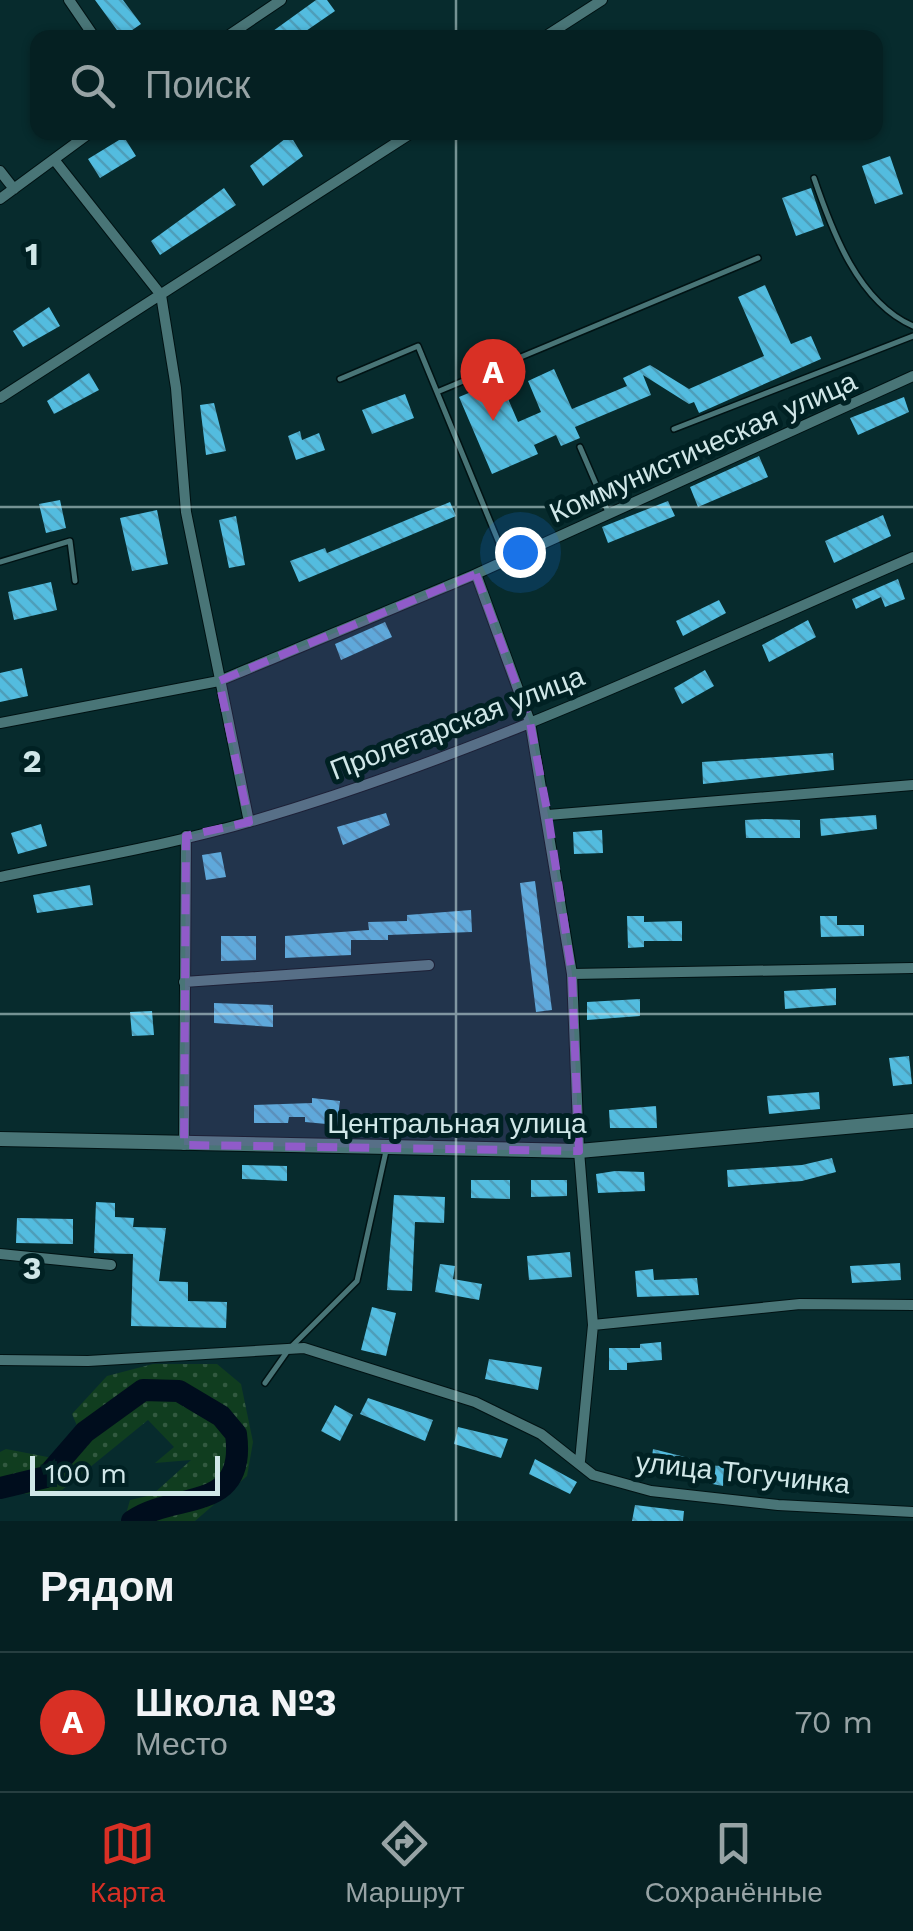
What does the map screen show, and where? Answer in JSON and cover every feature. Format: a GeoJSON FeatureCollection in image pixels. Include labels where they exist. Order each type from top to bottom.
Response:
{"type":"FeatureCollection","features":[{"type":"Feature","properties":{"kind":"main road","name":"Центральная улица"},"geometry":{"type":"LineString","coordinates":[[0,1139],[579,1151],[913,1121]]}},
{"type":"Feature","properties":{"kind":"street"},"geometry":{"type":"LineString","coordinates":[[68,0],[89,30]]}},
{"type":"Feature","properties":{"kind":"street"},"geometry":{"type":"LineString","coordinates":[[235,30],[266,5],[281,0]]}},
{"type":"Feature","properties":{"kind":"street"},"geometry":{"type":"LineString","coordinates":[[555,30],[602,0]]}},
{"type":"Feature","properties":{"kind":"street"},"geometry":{"type":"LineString","coordinates":[[0,199],[82,140]]}},
{"type":"Feature","properties":{"kind":"street"},"geometry":{"type":"LineString","coordinates":[[0,398],[401,140]]}},
{"type":"Feature","properties":{"kind":"street"},"geometry":{"type":"LineString","coordinates":[[56,162],[161,295],[176,388],[186,512],[249,822]]}},
{"type":"Feature","properties":{"kind":"street"},"geometry":{"type":"LineString","coordinates":[[0,171],[14,189]]}},
{"type":"Feature","properties":{"kind":"street","name":"Коммунистическая улица"},"geometry":{"type":"LineString","coordinates":[[0,723],[219,681],[476,574],[913,376]]}},
{"type":"Feature","properties":{"kind":"street","name":"Пролетарская улица"},"geometry":{"type":"LineString","coordinates":[[0,877],[249,822],[387,777],[530,722],[913,556]]}},
{"type":"Feature","properties":{"kind":"street"},"geometry":{"type":"LineString","coordinates":[[476,574],[530,722],[572,974],[579,1151],[594,1326],[580,1461]]}},
{"type":"Feature","properties":{"kind":"street"},"geometry":{"type":"LineString","coordinates":[[548,815],[913,785]]}},
{"type":"Feature","properties":{"kind":"street"},"geometry":{"type":"LineString","coordinates":[[184,1145],[186,836]]}},
{"type":"Feature","properties":{"kind":"street"},"geometry":{"type":"LineString","coordinates":[[184,982],[429,966]]}},
{"type":"Feature","properties":{"kind":"street"},"geometry":{"type":"LineString","coordinates":[[572,974],[913,968]]}},
{"type":"Feature","properties":{"kind":"street"},"geometry":{"type":"LineString","coordinates":[[0,1254],[111,1265]]}},
{"type":"Feature","properties":{"kind":"street"},"geometry":{"type":"LineString","coordinates":[[594,1326],[800,1304],[913,1305]]}},
{"type":"Feature","properties":{"kind":"street","name":"улица Тогучинка"},"geometry":{"type":"LineString","coordinates":[[0,1360],[88,1361],[304,1348],[476,1402],[541,1434],[580,1461],[593,1476],[650,1491],[778,1505],[913,1512]]}},
{"type":"Feature","properties":{"kind":"lane"},"geometry":{"type":"LineString","coordinates":[[814,178],[836,241],[886,310],[913,326]]}},
{"type":"Feature","properties":{"kind":"lane"},"geometry":{"type":"LineString","coordinates":[[437,392],[758,258]]}},
{"type":"Feature","properties":{"kind":"lane"},"geometry":{"type":"LineString","coordinates":[[674,429],[913,336]]}},
{"type":"Feature","properties":{"kind":"lane"},"geometry":{"type":"LineString","coordinates":[[340,379],[418,346],[506,560]]}},
{"type":"Feature","properties":{"kind":"lane"},"geometry":{"type":"LineString","coordinates":[[580,447],[610,514]]}},
{"type":"Feature","properties":{"kind":"lane"},"geometry":{"type":"LineString","coordinates":[[0,562],[70,542],[75,581]]}},
{"type":"Feature","properties":{"kind":"lane"},"geometry":{"type":"LineString","coordinates":[[265,1383],[289,1349],[357,1281],[387,1148]]}},
{"type":"Feature","properties":{"kind":"highlighted area"},"geometry":{"type":"Polygon","coordinates":[[[476,574],[530,722],[548,815],[572,974],[579,1151],[184,1145],[186,836],[249,822],[219,681],[476,574]]]}},
{"type":"Feature","properties":{"kind":"green space"},"geometry":{"type":"Polygon","coordinates":[[[153,1364],[217,1364],[241,1384],[253,1442],[247,1476],[195,1521],[124,1521],[130,1500],[152,1495],[191,1460],[155,1463],[174,1447],[148,1420],[62,1490],[24,1494],[56,1474],[42,1470],[0,1478],[0,1452],[6,1449],[63,1460],[78,1428],[72,1414],[107,1376],[153,1364]]]}},
{"type":"Feature","properties":{"kind":"building"},"geometry":{"type":"Polygon","coordinates":[[[95,0],[123,0],[141,24],[132,30],[117,30],[95,0]]]}},
{"type":"Feature","properties":{"kind":"building"},"geometry":{"type":"Polygon","coordinates":[[[316,0],[327,0],[335,11],[307,30],[274,30],[316,0]]]}},
{"type":"Feature","properties":{"kind":"building"},"geometry":{"type":"Polygon","coordinates":[[[119,140],[126,140],[136,156],[100,178],[88,159],[119,140]]]}},
{"type":"Feature","properties":{"kind":"building"},"geometry":{"type":"Polygon","coordinates":[[[284,140],[293,140],[303,156],[263,186],[250,166],[284,140]]]}},
{"type":"Feature","properties":{"kind":"building"},"geometry":{"type":"Polygon","coordinates":[[[890,156],[903,194],[875,204],[862,166],[890,156]]]}},
{"type":"Feature","properties":{"kind":"building"},"geometry":{"type":"Polygon","coordinates":[[[224,188],[236,205],[160,255],[151,241],[224,188]]]}},
{"type":"Feature","properties":{"kind":"building"},"geometry":{"type":"Polygon","coordinates":[[[811,188],[824,226],[796,236],[782,198],[811,188]]]}},
{"type":"Feature","properties":{"kind":"building"},"geometry":{"type":"Polygon","coordinates":[[[765,285],[791,344],[811,336],[821,359],[699,413],[694,402],[689,404],[643,375],[651,395],[575,427],[580,438],[561,446],[556,435],[534,445],[538,454],[492,474],[459,397],[500,380],[518,422],[541,412],[528,381],[554,369],[572,409],[627,386],[623,378],[650,365],[689,389],[764,356],[738,297],[765,285]]]}},
{"type":"Feature","properties":{"kind":"building"},"geometry":{"type":"Polygon","coordinates":[[[49,307],[60,326],[23,347],[13,331],[49,307]]]}},
{"type":"Feature","properties":{"kind":"building"},"geometry":{"type":"Polygon","coordinates":[[[89,373],[99,390],[54,414],[47,401],[89,373]]]}},
{"type":"Feature","properties":{"kind":"building"},"geometry":{"type":"Polygon","coordinates":[[[405,394],[414,418],[372,434],[362,410],[405,394]]]}},
{"type":"Feature","properties":{"kind":"building"},"geometry":{"type":"Polygon","coordinates":[[[904,397],[909,412],[858,435],[850,418],[904,397]]]}},
{"type":"Feature","properties":{"kind":"building"},"geometry":{"type":"Polygon","coordinates":[[[214,403],[226,451],[206,455],[200,405],[214,403]]]}},
{"type":"Feature","properties":{"kind":"building"},"geometry":{"type":"Polygon","coordinates":[[[300,431],[302,440],[319,433],[325,450],[296,460],[288,436],[300,431]]]}},
{"type":"Feature","properties":{"kind":"building"},"geometry":{"type":"Polygon","coordinates":[[[759,456],[768,477],[698,507],[690,487],[759,456]]]}},
{"type":"Feature","properties":{"kind":"building"},"geometry":{"type":"Polygon","coordinates":[[[60,500],[66,528],[46,533],[39,504],[60,500]]]}},
{"type":"Feature","properties":{"kind":"building"},"geometry":{"type":"Polygon","coordinates":[[[668,501],[675,516],[608,543],[602,527],[668,501]]]}},
{"type":"Feature","properties":{"kind":"building"},"geometry":{"type":"Polygon","coordinates":[[[450,502],[456,516],[299,582],[290,561],[325,548],[327,553],[450,502]]]}},
{"type":"Feature","properties":{"kind":"building"},"geometry":{"type":"Polygon","coordinates":[[[157,510],[168,564],[132,571],[120,518],[157,510]]]}},
{"type":"Feature","properties":{"kind":"building"},"geometry":{"type":"Polygon","coordinates":[[[883,515],[891,536],[834,563],[825,541],[883,515]]]}},
{"type":"Feature","properties":{"kind":"building"},"geometry":{"type":"Polygon","coordinates":[[[236,516],[245,565],[229,568],[219,520],[236,516]]]}},
{"type":"Feature","properties":{"kind":"building"},"geometry":{"type":"Polygon","coordinates":[[[898,579],[905,599],[885,607],[881,597],[856,609],[852,599],[898,579]]]}},
{"type":"Feature","properties":{"kind":"building"},"geometry":{"type":"Polygon","coordinates":[[[51,582],[57,610],[14,620],[8,592],[51,582]]]}},
{"type":"Feature","properties":{"kind":"building"},"geometry":{"type":"Polygon","coordinates":[[[719,600],[726,613],[683,636],[676,621],[719,600]]]}},
{"type":"Feature","properties":{"kind":"building"},"geometry":{"type":"Polygon","coordinates":[[[808,620],[816,637],[769,662],[762,645],[808,620]]]}},
{"type":"Feature","properties":{"kind":"building"},"geometry":{"type":"Polygon","coordinates":[[[385,622],[392,637],[341,660],[335,644],[385,622]]]}},
{"type":"Feature","properties":{"kind":"building"},"geometry":{"type":"Polygon","coordinates":[[[22,668],[28,696],[0,702],[0,673],[22,668]]]}},
{"type":"Feature","properties":{"kind":"building"},"geometry":{"type":"Polygon","coordinates":[[[705,670],[714,686],[682,704],[674,688],[705,670]]]}},
{"type":"Feature","properties":{"kind":"building"},"geometry":{"type":"Polygon","coordinates":[[[833,753],[834,770],[703,784],[702,762],[833,753]]]}},
{"type":"Feature","properties":{"kind":"building"},"geometry":{"type":"Polygon","coordinates":[[[386,813],[390,825],[343,845],[337,827],[386,813]]]}},
{"type":"Feature","properties":{"kind":"building"},"geometry":{"type":"Polygon","coordinates":[[[876,815],[877,829],[821,836],[820,819],[876,815]]]}},
{"type":"Feature","properties":{"kind":"building"},"geometry":{"type":"Polygon","coordinates":[[[745,820],[800,820],[800,838],[746,838],[745,820]]]}},
{"type":"Feature","properties":{"kind":"building"},"geometry":{"type":"Polygon","coordinates":[[[41,824],[47,846],[18,854],[11,833],[41,824]]]}},
{"type":"Feature","properties":{"kind":"building"},"geometry":{"type":"Polygon","coordinates":[[[602,830],[603,853],[574,854],[573,832],[602,830]]]}},
{"type":"Feature","properties":{"kind":"building"},"geometry":{"type":"Polygon","coordinates":[[[221,852],[226,877],[206,880],[202,855],[221,852]]]}},
{"type":"Feature","properties":{"kind":"building"},"geometry":{"type":"Polygon","coordinates":[[[535,881],[552,1010],[536,1012],[520,883],[535,881]]]}},
{"type":"Feature","properties":{"kind":"building"},"geometry":{"type":"Polygon","coordinates":[[[90,885],[93,905],[37,913],[33,895],[90,885]]]}},
{"type":"Feature","properties":{"kind":"building"},"geometry":{"type":"Polygon","coordinates":[[[471,910],[472,932],[351,940],[351,955],[285,958],[285,936],[369,930],[368,922],[407,921],[407,915],[471,910]]]}},
{"type":"Feature","properties":{"kind":"building"},"geometry":{"type":"Polygon","coordinates":[[[627,916],[644,916],[644,922],[682,921],[682,941],[644,941],[644,947],[628,948],[627,916]]]}},
{"type":"Feature","properties":{"kind":"building"},"geometry":{"type":"Polygon","coordinates":[[[820,916],[837,916],[837,925],[864,925],[864,936],[821,937],[820,916]]]}},
{"type":"Feature","properties":{"kind":"building"},"geometry":{"type":"Polygon","coordinates":[[[221,936],[256,936],[256,960],[221,961],[221,936]]]}},
{"type":"Feature","properties":{"kind":"building"},"geometry":{"type":"Polygon","coordinates":[[[836,988],[836,1005],[785,1009],[784,991],[836,988]]]}},
{"type":"Feature","properties":{"kind":"building"},"geometry":{"type":"Polygon","coordinates":[[[640,999],[640,1016],[587,1020],[587,1002],[640,999]]]}},
{"type":"Feature","properties":{"kind":"building"},"geometry":{"type":"Polygon","coordinates":[[[214,1003],[273,1005],[273,1027],[214,1023],[214,1003]]]}},
{"type":"Feature","properties":{"kind":"building"},"geometry":{"type":"Polygon","coordinates":[[[152,1011],[154,1035],[132,1036],[130,1012],[152,1011]]]}},
{"type":"Feature","properties":{"kind":"building"},"geometry":{"type":"Polygon","coordinates":[[[909,1056],[912,1084],[893,1086],[889,1058],[909,1056]]]}},
{"type":"Feature","properties":{"kind":"building"},"geometry":{"type":"Polygon","coordinates":[[[819,1092],[820,1109],[769,1114],[767,1096],[819,1092]]]}},
{"type":"Feature","properties":{"kind":"building"},"geometry":{"type":"Polygon","coordinates":[[[312,1098],[340,1101],[337,1125],[305,1122],[305,1117],[289,1117],[288,1123],[254,1123],[254,1105],[312,1103],[312,1098]]]}},
{"type":"Feature","properties":{"kind":"building"},"geometry":{"type":"Polygon","coordinates":[[[656,1106],[657,1128],[610,1128],[609,1110],[656,1106]]]}},
{"type":"Feature","properties":{"kind":"building"},"geometry":{"type":"Polygon","coordinates":[[[832,1158],[836,1172],[802,1181],[728,1187],[727,1170],[802,1165],[832,1158]]]}},
{"type":"Feature","properties":{"kind":"building"},"geometry":{"type":"Polygon","coordinates":[[[242,1165],[287,1166],[287,1181],[242,1179],[242,1165]]]}},
{"type":"Feature","properties":{"kind":"building"},"geometry":{"type":"Polygon","coordinates":[[[644,1172],[645,1191],[598,1193],[596,1174],[644,1172]]]}},
{"type":"Feature","properties":{"kind":"building"},"geometry":{"type":"Polygon","coordinates":[[[471,1180],[510,1180],[510,1199],[471,1198],[471,1180]]]}},
{"type":"Feature","properties":{"kind":"building"},"geometry":{"type":"Polygon","coordinates":[[[531,1180],[567,1180],[567,1196],[531,1197],[531,1180]]]}},
{"type":"Feature","properties":{"kind":"building"},"geometry":{"type":"Polygon","coordinates":[[[394,1195],[445,1197],[444,1223],[415,1222],[412,1291],[387,1290],[394,1195]]]}},
{"type":"Feature","properties":{"kind":"building"},"geometry":{"type":"Polygon","coordinates":[[[96,1202],[115,1203],[115,1217],[134,1218],[133,1227],[166,1228],[159,1281],[188,1282],[188,1301],[227,1302],[226,1328],[131,1326],[133,1254],[94,1253],[96,1202]]]}},
{"type":"Feature","properties":{"kind":"building"},"geometry":{"type":"Polygon","coordinates":[[[17,1218],[73,1219],[73,1244],[16,1243],[17,1218]]]}},
{"type":"Feature","properties":{"kind":"building"},"geometry":{"type":"Polygon","coordinates":[[[570,1252],[572,1277],[529,1280],[527,1256],[570,1252]]]}},
{"type":"Feature","properties":{"kind":"building"},"geometry":{"type":"Polygon","coordinates":[[[900,1263],[901,1280],[852,1283],[850,1266],[900,1263]]]}},
{"type":"Feature","properties":{"kind":"building"},"geometry":{"type":"Polygon","coordinates":[[[440,1264],[455,1266],[453,1279],[482,1284],[479,1300],[435,1292],[440,1264]]]}},
{"type":"Feature","properties":{"kind":"building"},"geometry":{"type":"Polygon","coordinates":[[[653,1269],[654,1280],[697,1278],[699,1295],[637,1297],[635,1271],[653,1269]]]}},
{"type":"Feature","properties":{"kind":"building"},"geometry":{"type":"Polygon","coordinates":[[[372,1307],[396,1313],[386,1356],[361,1350],[372,1307]]]}},
{"type":"Feature","properties":{"kind":"building"},"geometry":{"type":"Polygon","coordinates":[[[661,1342],[662,1360],[627,1363],[627,1370],[609,1370],[609,1348],[640,1348],[640,1344],[661,1342]]]}},
{"type":"Feature","properties":{"kind":"building"},"geometry":{"type":"Polygon","coordinates":[[[489,1359],[542,1367],[538,1390],[485,1379],[489,1359]]]}},
{"type":"Feature","properties":{"kind":"building"},"geometry":{"type":"Polygon","coordinates":[[[368,1398],[433,1420],[425,1441],[360,1414],[368,1398]]]}},
{"type":"Feature","properties":{"kind":"building"},"geometry":{"type":"Polygon","coordinates":[[[335,1405],[353,1415],[340,1441],[321,1431],[335,1405]]]}},
{"type":"Feature","properties":{"kind":"building"},"geometry":{"type":"Polygon","coordinates":[[[458,1427],[508,1439],[501,1458],[454,1444],[458,1427]]]}},
{"type":"Feature","properties":{"kind":"building"},"geometry":{"type":"Polygon","coordinates":[[[653,1449],[697,1460],[696,1465],[724,1466],[723,1486],[650,1472],[653,1449]]]}},
{"type":"Feature","properties":{"kind":"building"},"geometry":{"type":"Polygon","coordinates":[[[535,1459],[577,1482],[570,1494],[529,1474],[535,1459]]]}},
{"type":"Feature","properties":{"kind":"building"},"geometry":{"type":"Polygon","coordinates":[[[635,1505],[684,1511],[683,1521],[632,1521],[635,1505]]]}},
{"type":"Feature","properties":{"kind":"waterway"},"geometry":{"type":"LineString","coordinates":[[0,1488],[46,1477],[85,1432],[143,1390],[179,1391],[221,1416],[236,1434],[236,1459],[230,1477],[219,1489],[204,1496],[132,1521]]}},
{"type":"Feature","properties":{"kind":"place","name":"Школа №3"},"geometry":{"type":"Point","coordinates":[493,421]}}]}
